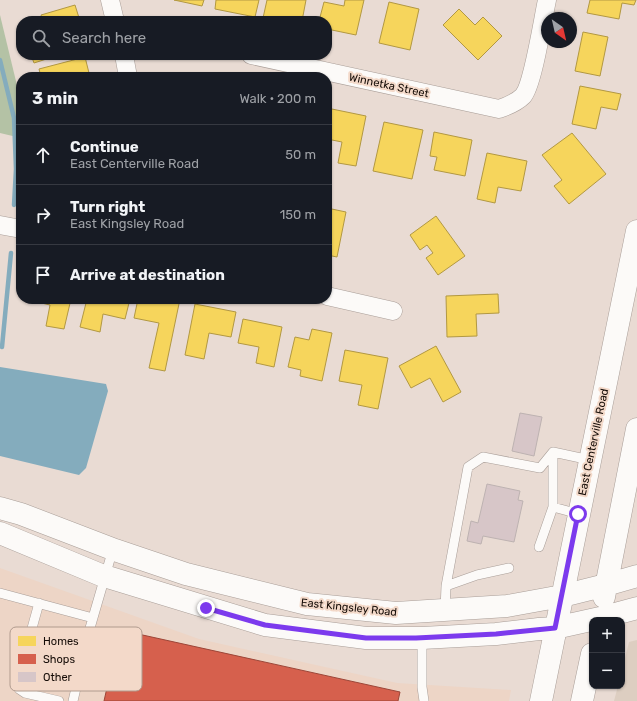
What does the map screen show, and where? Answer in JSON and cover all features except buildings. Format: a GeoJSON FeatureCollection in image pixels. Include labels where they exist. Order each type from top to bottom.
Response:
{"type":"FeatureCollection","features":[{"type":"Feature","properties":{"kind":"main road","name":"East Centerville Road"},"geometry":{"type":"LineString","coordinates":[[541,701],[637,231]]}},
{"type":"Feature","properties":{"kind":"main road"},"geometry":{"type":"LineString","coordinates":[[599,617],[637,429]]}},
{"type":"Feature","properties":{"kind":"main road","name":"East Kingsley Road"},"geometry":{"type":"LineString","coordinates":[[0,508],[21,514],[113,550],[186,574],[308,604],[396,613],[507,606],[562,596],[637,576]]}},
{"type":"Feature","properties":{"kind":"main road"},"geometry":{"type":"LineString","coordinates":[[0,533],[104,576],[265,625],[366,638],[422,638],[496,634],[555,628],[589,621]]}},
{"type":"Feature","properties":{"kind":"main road"},"geometry":{"type":"LineString","coordinates":[[606,617],[637,608]]}},
{"type":"Feature","properties":{"kind":"main road"},"geometry":{"type":"LineString","coordinates":[[582,701],[589,668]]}},
{"type":"Feature","properties":{"kind":"street"},"geometry":{"type":"LineString","coordinates":[[110,0],[114,16]]}},
{"type":"Feature","properties":{"kind":"street","name":"Winnetka Street"},"geometry":{"type":"LineString","coordinates":[[332,73],[499,109],[511,105],[524,95],[531,80],[547,0]]}},
{"type":"Feature","properties":{"kind":"street"},"geometry":{"type":"LineString","coordinates":[[125,60],[127,72]]}},
{"type":"Feature","properties":{"kind":"street","name":"Winnetka Street"},"geometry":{"type":"LineString","coordinates":[[274,60],[329,72]]}},
{"type":"Feature","properties":{"kind":"street"},"geometry":{"type":"LineString","coordinates":[[0,225],[16,228]]}},
{"type":"Feature","properties":{"kind":"street"},"geometry":{"type":"LineString","coordinates":[[332,297],[393,310]]}},
{"type":"Feature","properties":{"kind":"lane"},"geometry":{"type":"LineString","coordinates":[[553,452],[590,460]]}},
{"type":"Feature","properties":{"kind":"lane"},"geometry":{"type":"LineString","coordinates":[[445,610],[446,586],[468,467],[483,458],[540,468],[553,452]]}},
{"type":"Feature","properties":{"kind":"lane"},"geometry":{"type":"LineString","coordinates":[[539,547],[553,507],[553,452]]}},
{"type":"Feature","properties":{"kind":"lane"},"geometry":{"type":"LineString","coordinates":[[553,507],[578,514]]}},
{"type":"Feature","properties":{"kind":"lane"},"geometry":{"type":"LineString","coordinates":[[91,627],[104,576],[113,550]]}},
{"type":"Feature","properties":{"kind":"lane"},"geometry":{"type":"LineString","coordinates":[[446,586],[477,575],[510,568]]}},
{"type":"Feature","properties":{"kind":"lane"},"geometry":{"type":"LineString","coordinates":[[0,593],[93,618]]}},
{"type":"Feature","properties":{"kind":"lane"},"geometry":{"type":"LineString","coordinates":[[32,627],[39,603]]}},
{"type":"Feature","properties":{"kind":"lane"},"geometry":{"type":"LineString","coordinates":[[422,638],[422,688],[424,701]]}},
{"type":"Feature","properties":{"kind":"lane"},"geometry":{"type":"LineString","coordinates":[[22,691],[59,701]]}},
{"type":"Feature","properties":{"kind":"lane"},"geometry":{"type":"LineString","coordinates":[[73,701],[75,691]]}},
{"type":"Feature","properties":{"kind":"shaded area"},"geometry":{"type":"Polygon","coordinates":[[[0,568],[199,639],[397,683],[511,690],[509,701],[0,701],[0,568]]]}},
{"type":"Feature","properties":{"kind":"shaded area"},"geometry":{"type":"Polygon","coordinates":[[[637,640],[637,701],[614,701],[617,689],[625,689],[625,658],[629,642],[637,640]]]}},
{"type":"Feature","properties":{"kind":"green space"},"geometry":{"type":"Polygon","coordinates":[[[0,15],[16,81],[16,137],[0,133],[0,15]]]}},
{"type":"Feature","properties":{"kind":"water"},"geometry":{"type":"Polygon","coordinates":[[[0,367],[106,384],[108,391],[86,468],[79,475],[0,456],[0,367]]]}},
{"type":"Feature","properties":{"kind":"waterway"},"geometry":{"type":"LineString","coordinates":[[0,60],[14,118],[16,169],[14,205]]}},
{"type":"Feature","properties":{"kind":"waterway"},"geometry":{"type":"LineString","coordinates":[[2,347],[11,253]]}},
{"type":"Feature","properties":{"kind":"route"},"geometry":{"type":"LineString","coordinates":[[206,608],[265,625],[366,638],[416,638],[496,634],[555,628],[578,514]]}}]}
